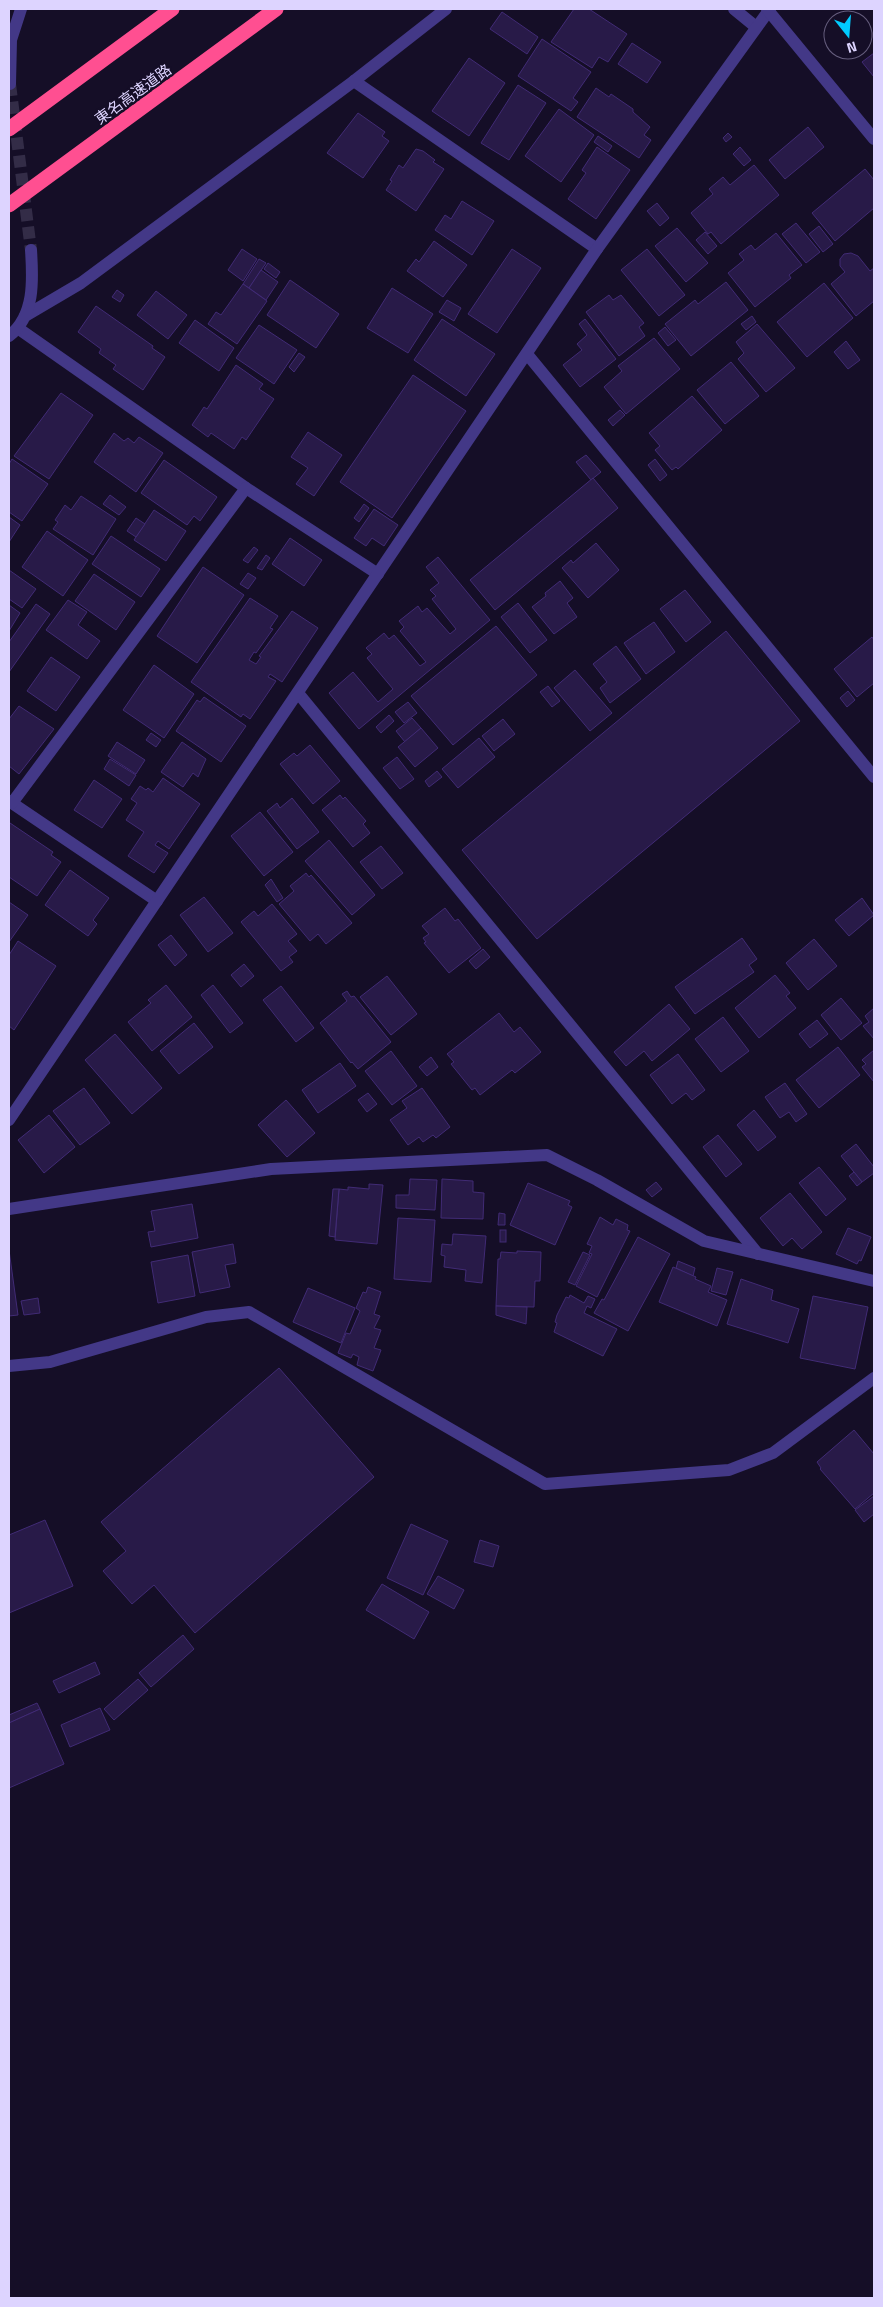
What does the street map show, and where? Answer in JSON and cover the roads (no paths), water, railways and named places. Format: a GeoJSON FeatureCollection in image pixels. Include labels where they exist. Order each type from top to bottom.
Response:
{"type":"FeatureCollection","features":[{"type":"Feature","properties":{"kind":"highway"},"geometry":{"type":"LineString","coordinates":[[9,129],[172,9]]}},
{"type":"Feature","properties":{"kind":"highway","name":"東名高速道路"},"geometry":{"type":"LineString","coordinates":[[9,205],[276,9]]}},
{"type":"Feature","properties":{"kind":"street"},"geometry":{"type":"LineString","coordinates":[[10,84],[10,40],[21,9]]}},
{"type":"Feature","properties":{"kind":"street"},"geometry":{"type":"LineString","coordinates":[[25,316],[81,283],[354,81],[446,9]]}},
{"type":"Feature","properties":{"kind":"street"},"geometry":{"type":"LineString","coordinates":[[734,9],[756,27]]}},
{"type":"Feature","properties":{"kind":"street"},"geometry":{"type":"LineString","coordinates":[[9,1120],[597,250],[769,9],[874,139]]}},
{"type":"Feature","properties":{"kind":"street"},"geometry":{"type":"LineString","coordinates":[[354,81],[597,250]]}},
{"type":"Feature","properties":{"kind":"street"},"geometry":{"type":"LineString","coordinates":[[31,250],[33,283],[25,316],[14,332],[378,574]]}},
{"type":"Feature","properties":{"kind":"street"},"geometry":{"type":"LineString","coordinates":[[527,354],[874,777]]}},
{"type":"Feature","properties":{"kind":"street"},"geometry":{"type":"LineString","coordinates":[[157,901],[10,802],[246,488]]}},
{"type":"Feature","properties":{"kind":"street"},"geometry":{"type":"LineString","coordinates":[[298,693],[758,1254]]}},
{"type":"Feature","properties":{"kind":"street"},"geometry":{"type":"LineString","coordinates":[[9,1209],[271,1169],[547,1155],[597,1180],[704,1241],[874,1281]]}},
{"type":"Feature","properties":{"kind":"street"},"geometry":{"type":"LineString","coordinates":[[9,1366],[50,1362],[206,1316],[249,1312],[546,1484],[729,1470],[773,1453],[874,1378]]}},
{"type":"Feature","properties":{"kind":"tunnel"},"geometry":{"type":"LineString","coordinates":[[10,84],[31,250]]}}]}
